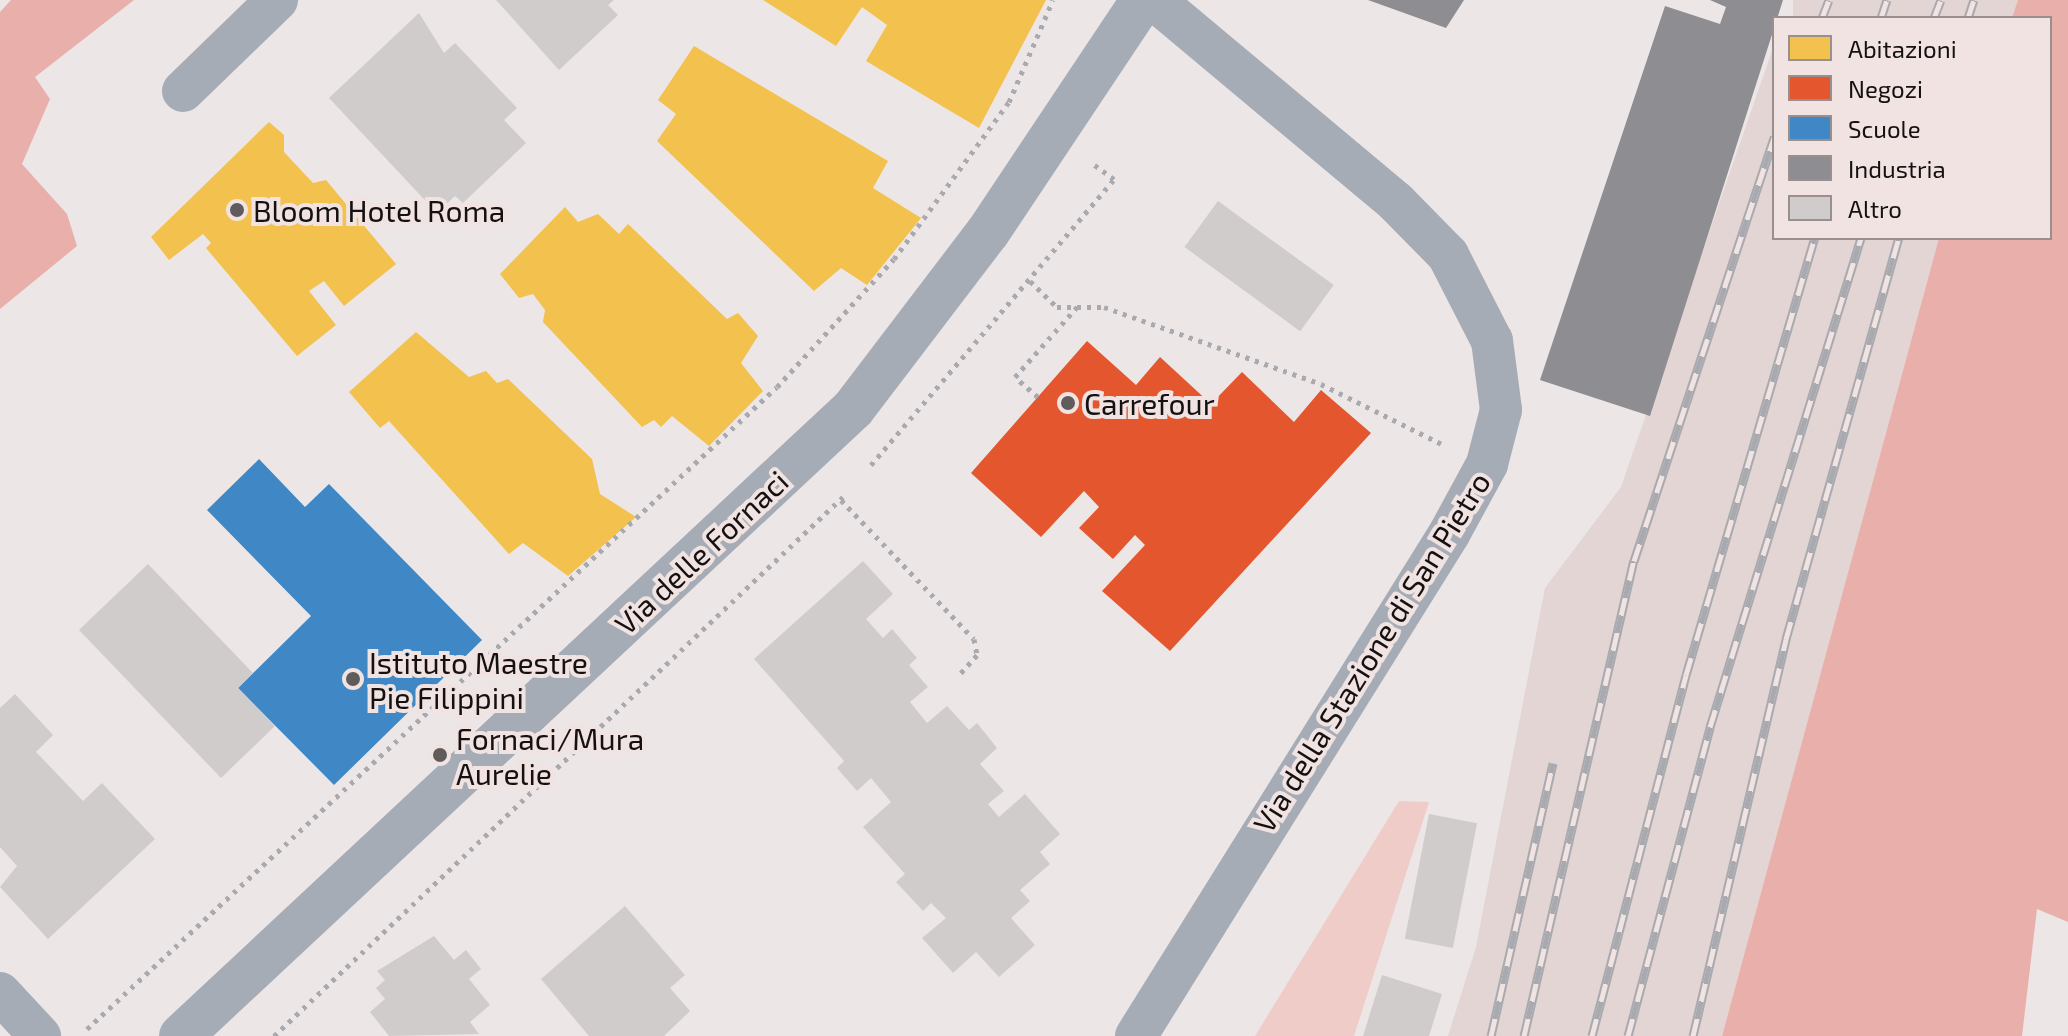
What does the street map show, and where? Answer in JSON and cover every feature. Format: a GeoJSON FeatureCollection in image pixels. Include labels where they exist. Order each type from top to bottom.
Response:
{"type":"FeatureCollection","features":[{"type":"Feature","properties":{"kind":"street"},"geometry":{"type":"LineString","coordinates":[[183,91],[277,0]]}},
{"type":"Feature","properties":{"kind":"street","name":"Via delle Fornaci"},"geometry":{"type":"LineString","coordinates":[[181,1036],[853,409],[988,232],[1143,0]]}},
{"type":"Feature","properties":{"kind":"street","name":"Via della Stazione di San Pietro"},"geometry":{"type":"LineString","coordinates":[[1136,1036],[1449,534],[1487,464],[1501,410],[1492,341],[1448,255],[1396,202],[1154,0]]}},
{"type":"Feature","properties":{"kind":"street"},"geometry":{"type":"LineString","coordinates":[[0,993],[40,1036]]}},
{"type":"Feature","properties":{"kind":"path"},"geometry":{"type":"LineString","coordinates":[[79,1036],[777,387],[894,259],[1009,102],[1053,0]]}},
{"type":"Feature","properties":{"kind":"path"},"geometry":{"type":"LineString","coordinates":[[1009,102],[1017,108]]}},
{"type":"Feature","properties":{"kind":"path"},"geometry":{"type":"LineString","coordinates":[[871,465],[1114,179],[1087,159]]}},
{"type":"Feature","properties":{"kind":"path"},"geometry":{"type":"LineString","coordinates":[[1030,281],[1057,307],[1104,307],[1321,384],[1446,446]]}},
{"type":"Feature","properties":{"kind":"path"},"geometry":{"type":"LineString","coordinates":[[1038,397],[1015,377],[1077,307]]}},
{"type":"Feature","properties":{"kind":"path"},"geometry":{"type":"LineString","coordinates":[[1439,459],[1449,437]]}},
{"type":"Feature","properties":{"kind":"path"},"geometry":{"type":"LineString","coordinates":[[274,1036],[844,497],[974,639],[977,655],[959,675]]}},
{"type":"Feature","properties":{"kind":"shaded area"},"geometry":{"type":"Polygon","coordinates":[[[11,0],[134,0],[35,77],[50,99],[22,164],[67,214],[77,246],[0,309],[0,12],[11,0]]]}},
{"type":"Feature","properties":{"kind":"shaded area"},"geometry":{"type":"Polygon","coordinates":[[[1793,0],[2018,0],[2018,16],[1793,16],[1793,0]]]}},
{"type":"Feature","properties":{"kind":"shaded area"},"geometry":{"type":"Polygon","coordinates":[[[2018,0],[2068,0],[2068,922],[2037,909],[2022,1036],[1722,1036],[1938,240],[2052,240],[2052,16],[2013,16],[2018,0]]]}},
{"type":"Feature","properties":{"kind":"shaded area"},"geometry":{"type":"Polygon","coordinates":[[[1772,51],[1772,240],[1938,240],[1722,1036],[1448,1036],[1476,947],[1545,588],[1621,487],[1772,51]]]}},
{"type":"Feature","properties":{"kind":"shaded area"},"geometry":{"type":"Polygon","coordinates":[[[1399,801],[1429,802],[1354,1036],[1255,1036],[1399,801]]]}},
{"type":"Feature","properties":{"kind":"building: Abitazioni"},"geometry":{"type":"Polygon","coordinates":[[[763,0],[1046,0],[979,128],[866,61],[887,25],[862,7],[836,46],[763,0]]]}},
{"type":"Feature","properties":{"kind":"building: Abitazioni"},"geometry":{"type":"Polygon","coordinates":[[[694,46],[888,161],[873,188],[921,218],[867,285],[841,268],[814,291],[657,141],[676,114],[658,100],[694,46]]]}},
{"type":"Feature","properties":{"kind":"building: Abitazioni"},"geometry":{"type":"Polygon","coordinates":[[[269,122],[284,135],[284,152],[313,183],[326,180],[396,264],[344,306],[324,281],[309,291],[336,325],[297,356],[206,248],[211,243],[203,234],[169,260],[151,237],[269,122]]]}},
{"type":"Feature","properties":{"kind":"building: Abitazioni"},"geometry":{"type":"Polygon","coordinates":[[[565,207],[578,222],[598,214],[619,234],[628,224],[727,319],[738,313],[758,336],[741,363],[763,391],[709,446],[672,416],[661,427],[654,420],[642,427],[543,322],[545,310],[533,294],[519,298],[500,274],[565,207]]]}},
{"type":"Feature","properties":{"kind":"building: Abitazioni"},"geometry":{"type":"Polygon","coordinates":[[[416,332],[469,377],[486,371],[497,383],[508,379],[592,459],[600,494],[636,517],[568,576],[523,543],[509,554],[389,421],[380,428],[349,392],[416,332]]]}},
{"type":"Feature","properties":{"kind":"building: Negozi"},"geometry":{"type":"Polygon","coordinates":[[[1087,341],[1136,385],[1160,357],[1211,404],[1242,372],[1294,422],[1321,390],[1371,433],[1170,651],[1102,591],[1145,545],[1135,535],[1113,559],[1079,528],[1099,507],[1084,491],[1041,537],[971,473],[1087,341]]]}},
{"type":"Feature","properties":{"kind":"building: Scuole"},"geometry":{"type":"Polygon","coordinates":[[[259,459],[305,507],[329,484],[482,640],[334,785],[238,688],[311,616],[207,510],[259,459]]]}},
{"type":"Feature","properties":{"kind":"building: Industria"},"geometry":{"type":"Polygon","coordinates":[[[1368,0],[1464,0],[1446,28],[1368,0]]]}},
{"type":"Feature","properties":{"kind":"building: Industria"},"geometry":{"type":"Polygon","coordinates":[[[1710,0],[1783,0],[1778,16],[1772,16],[1772,34],[1650,416],[1540,380],[1665,6],[1720,24],[1726,7],[1710,0]]]}},
{"type":"Feature","properties":{"kind":"building: Altro"},"geometry":{"type":"Polygon","coordinates":[[[496,0],[614,0],[608,5],[618,15],[559,70],[496,0]]]}},
{"type":"Feature","properties":{"kind":"building: Altro"},"geometry":{"type":"Polygon","coordinates":[[[419,13],[444,53],[455,43],[517,108],[504,120],[526,143],[463,203],[455,196],[437,213],[329,98],[419,13]]]}},
{"type":"Feature","properties":{"kind":"building: Altro"},"geometry":{"type":"Polygon","coordinates":[[[1218,201],[1334,285],[1300,331],[1184,247],[1218,201]]]}},
{"type":"Feature","properties":{"kind":"building: Altro"},"geometry":{"type":"Polygon","coordinates":[[[863,561],[893,594],[866,619],[883,638],[892,629],[917,658],[909,665],[928,687],[910,702],[927,723],[947,706],[969,730],[977,723],[997,748],[980,764],[1004,791],[988,804],[999,817],[1025,794],[1060,834],[1040,852],[1050,864],[1020,890],[1030,901],[1011,918],[1035,945],[999,977],[976,952],[953,973],[922,938],[946,918],[931,903],[923,911],[896,882],[905,874],[863,827],[891,802],[871,778],[857,791],[837,768],[844,761],[754,659],[863,561]]]}},
{"type":"Feature","properties":{"kind":"building: Altro"},"geometry":{"type":"Polygon","coordinates":[[[148,564],[253,673],[238,688],[275,726],[221,778],[79,630],[148,564]]]}},
{"type":"Feature","properties":{"kind":"building: Altro"},"geometry":{"type":"Polygon","coordinates":[[[15,694],[53,735],[36,752],[83,801],[102,783],[155,839],[48,939],[0,887],[17,866],[0,847],[0,708],[15,694]]]}},
{"type":"Feature","properties":{"kind":"building: Altro"},"geometry":{"type":"Polygon","coordinates":[[[1429,814],[1477,823],[1453,948],[1405,939],[1429,814]]]}},
{"type":"Feature","properties":{"kind":"building: Altro"},"geometry":{"type":"Polygon","coordinates":[[[625,906],[685,975],[670,988],[690,1011],[664,1036],[589,1036],[541,979],[625,906]]]}},
{"type":"Feature","properties":{"kind":"building: Altro"},"geometry":{"type":"Polygon","coordinates":[[[434,936],[454,960],[466,950],[481,969],[469,979],[490,1005],[470,1022],[479,1034],[389,1036],[370,1012],[385,999],[376,988],[385,980],[377,971],[434,936]]]}},
{"type":"Feature","properties":{"kind":"building: Altro"},"geometry":{"type":"Polygon","coordinates":[[[1382,975],[1442,994],[1429,1036],[1363,1036],[1382,975]]]}},
{"type":"Feature","properties":{"kind":"railway"},"geometry":{"type":"LineString","coordinates":[[1823,16],[1829,0]]}},
{"type":"Feature","properties":{"kind":"railway"},"geometry":{"type":"LineString","coordinates":[[1882,16],[1887,0]]}},
{"type":"Feature","properties":{"kind":"railway"},"geometry":{"type":"LineString","coordinates":[[1935,16],[1941,0]]}},
{"type":"Feature","properties":{"kind":"railway"},"geometry":{"type":"LineString","coordinates":[[1969,16],[1974,0]]}},
{"type":"Feature","properties":{"kind":"railway"},"geometry":{"type":"LineString","coordinates":[[1524,1036],[1634,561],[1772,143]]}},
{"type":"Feature","properties":{"kind":"railway"},"geometry":{"type":"LineString","coordinates":[[1592,1036],[1686,675],[1814,240]]}},
{"type":"Feature","properties":{"kind":"railway"},"geometry":{"type":"LineString","coordinates":[[1628,1036],[1710,727],[1860,240]]}},
{"type":"Feature","properties":{"kind":"railway"},"geometry":{"type":"LineString","coordinates":[[1693,1036],[1786,639],[1898,240]]}},
{"type":"Feature","properties":{"kind":"railway"},"geometry":{"type":"LineString","coordinates":[[1491,1036],[1553,763]]}},
{"type":"Feature","properties":{"kind":"place","name":"Bloom Hotel Roma"},"geometry":{"type":"Point","coordinates":[237,210]}},
{"type":"Feature","properties":{"kind":"place","name":"Carrefour"},"geometry":{"type":"Point","coordinates":[1068,403]}},
{"type":"Feature","properties":{"kind":"place","name":"Istituto Maestre Pie Filippini"},"geometry":{"type":"Point","coordinates":[353,679]}},
{"type":"Feature","properties":{"kind":"place","name":"Fornaci/Mura Aurelie"},"geometry":{"type":"Point","coordinates":[440,755]}}]}
